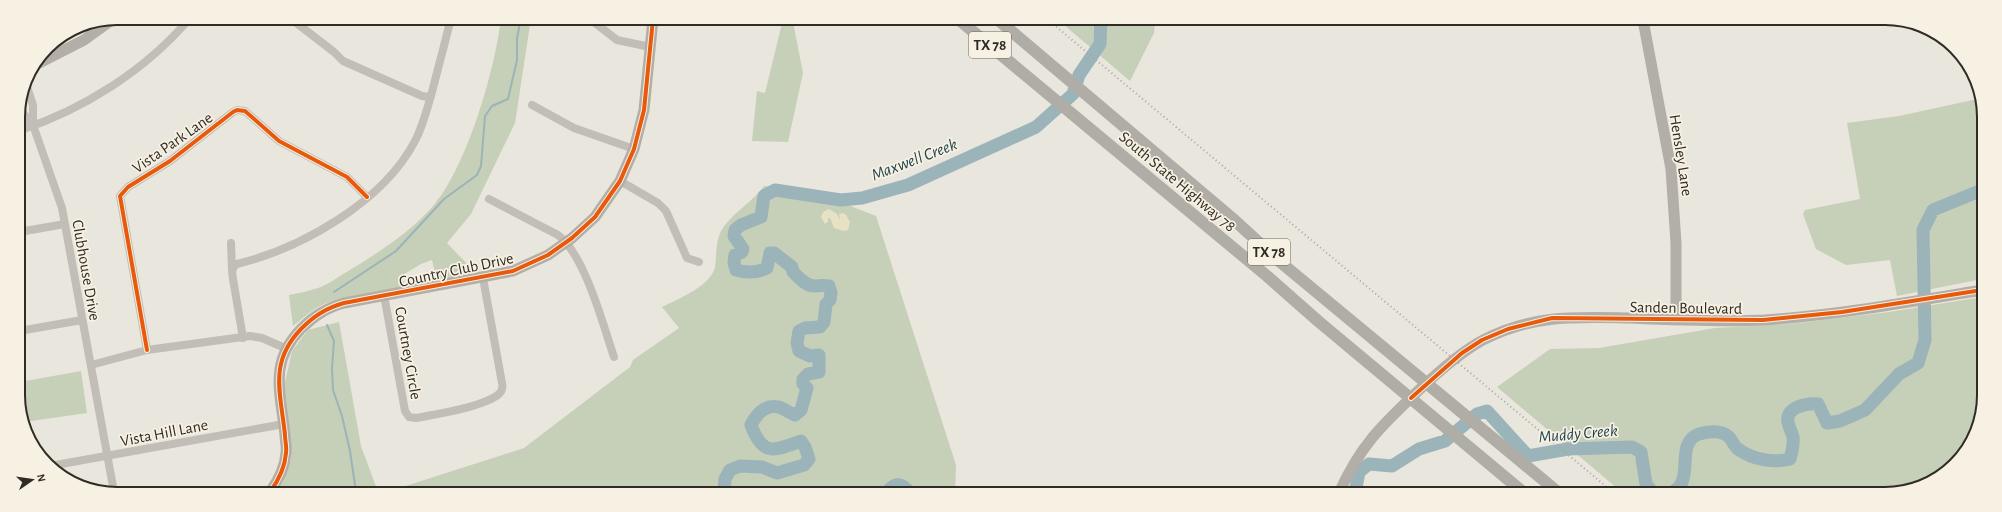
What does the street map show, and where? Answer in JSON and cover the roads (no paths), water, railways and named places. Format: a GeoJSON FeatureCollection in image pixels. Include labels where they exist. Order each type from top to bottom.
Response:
{"type":"FeatureCollection","features":[{"type":"Feature","properties":{"kind":"main road","name":"South State Highway 78"},"geometry":{"type":"LineString","coordinates":[[965,25],[1267,276],[1318,321],[1517,487]]}},
{"type":"Feature","properties":{"kind":"main road","name":"South State Highway 78"},"geometry":{"type":"LineString","coordinates":[[1004,25],[1232,218],[1279,261],[1551,487]]}},
{"type":"Feature","properties":{"kind":"street"},"geometry":{"type":"LineString","coordinates":[[25,128],[66,111],[121,80],[161,48],[183,25]]}},
{"type":"Feature","properties":{"kind":"street"},"geometry":{"type":"LineString","coordinates":[[299,25],[334,52],[343,61],[422,96],[430,97]]}},
{"type":"Feature","properties":{"kind":"street"},"geometry":{"type":"LineString","coordinates":[[234,267],[264,256],[321,231],[337,221],[390,177],[409,153],[422,126],[449,25]]}},
{"type":"Feature","properties":{"kind":"street"},"geometry":{"type":"LineString","coordinates":[[599,25],[617,40],[650,47]]}},
{"type":"Feature","properties":{"kind":"street","name":"Country Club Drive"},"geometry":{"type":"LineString","coordinates":[[273,487],[281,473],[286,453],[278,380],[285,348],[312,318],[326,309],[344,303],[483,278],[521,268],[548,255],[566,243],[595,217],[620,181],[634,149],[644,110],[652,25]]}},
{"type":"Feature","properties":{"kind":"street","name":"Hensley Lane"},"geometry":{"type":"LineString","coordinates":[[1644,25],[1671,169],[1676,243],[1676,320]]}},
{"type":"Feature","properties":{"kind":"street"},"geometry":{"type":"LineString","coordinates":[[45,60],[84,40],[103,26]]}},
{"type":"Feature","properties":{"kind":"street","name":"Clubhouse Drive"},"geometry":{"type":"LineString","coordinates":[[29,92],[33,105],[33,125]]}},
{"type":"Feature","properties":{"kind":"street"},"geometry":{"type":"LineString","coordinates":[[532,105],[574,128],[634,149]]}},
{"type":"Feature","properties":{"kind":"street","name":"Vista Park Lane"},"geometry":{"type":"LineString","coordinates":[[147,350],[120,196],[128,187],[170,161],[233,112],[237,110],[245,111],[278,141],[347,177],[367,197]]}},
{"type":"Feature","properties":{"kind":"street","name":"Clubhouse Drive"},"geometry":{"type":"LineString","coordinates":[[25,113],[33,125],[58,194],[65,224],[107,456]]}},
{"type":"Feature","properties":{"kind":"street"},"geometry":{"type":"LineString","coordinates":[[620,181],[658,203],[672,221],[687,258],[699,262]]}},
{"type":"Feature","properties":{"kind":"street"},"geometry":{"type":"LineString","coordinates":[[489,199],[558,235],[566,243],[575,256],[592,292],[614,357]]}},
{"type":"Feature","properties":{"kind":"street"},"geometry":{"type":"LineString","coordinates":[[25,231],[65,224]]}},
{"type":"Feature","properties":{"kind":"street"},"geometry":{"type":"LineString","coordinates":[[231,244],[243,338]]}},
{"type":"Feature","properties":{"kind":"street","name":"Courtney Circle"},"geometry":{"type":"LineString","coordinates":[[384,295],[405,411],[409,417],[416,418],[462,409],[496,396],[502,390],[483,278]]}},
{"type":"Feature","properties":{"kind":"street","name":"Sanden Boulevard"},"geometry":{"type":"LineString","coordinates":[[1343,487],[1362,448],[1378,429],[1427,383],[1462,353],[1482,340],[1530,322],[1552,318],[1577,317],[1676,320],[1763,320],[1842,312],[1977,291]]}},
{"type":"Feature","properties":{"kind":"street"},"geometry":{"type":"LineString","coordinates":[[25,330],[82,320]]}},
{"type":"Feature","properties":{"kind":"street"},"geometry":{"type":"LineString","coordinates":[[91,365],[147,350],[243,338],[262,338],[285,348]]}},
{"type":"Feature","properties":{"kind":"street","name":"Vista Hill Lane"},"geometry":{"type":"LineString","coordinates":[[57,465],[284,424]]}},
{"type":"Feature","properties":{"kind":"street"},"geometry":{"type":"LineString","coordinates":[[107,456],[113,487]]}},
{"type":"Feature","properties":{"kind":"waterway"},"geometry":{"type":"LineString","coordinates":[[334,292],[396,251],[444,199],[477,175],[481,166],[485,116],[492,106],[508,99],[517,60],[517,38],[520,25]]}},
{"type":"Feature","properties":{"kind":"waterway","name":"Maxwell Creek"},"geometry":{"type":"LineString","coordinates":[[724,487],[725,479],[730,470],[740,466],[762,467],[777,473],[804,465],[809,459],[805,447],[801,441],[776,449],[765,447],[755,435],[751,425],[758,414],[769,407],[780,408],[795,415],[801,410],[807,388],[803,384],[803,379],[808,374],[819,372],[819,355],[810,356],[799,351],[797,343],[799,331],[805,328],[820,327],[824,322],[826,304],[830,300],[831,293],[829,286],[813,286],[803,282],[793,272],[792,267],[774,253],[770,253],[767,268],[752,272],[736,270],[734,263],[735,255],[742,252],[743,249],[734,236],[735,230],[741,225],[761,217],[764,196],[775,190],[841,200],[862,198],[908,185],[1036,127],[1073,94],[1079,75],[1100,44],[1101,25]]}},
{"type":"Feature","properties":{"kind":"waterway","name":"Muddy Creek"},"geometry":{"type":"LineString","coordinates":[[1678,487],[1682,482],[1684,473],[1687,446],[1691,439],[1699,434],[1706,432],[1723,433],[1729,437],[1735,446],[1744,453],[1764,460],[1777,461],[1790,459],[1793,448],[1793,435],[1788,424],[1788,417],[1793,409],[1803,405],[1818,404],[1827,423],[1840,421],[1865,410],[1899,374],[1918,363],[1925,340],[1923,230],[1933,210],[1977,192]]}},
{"type":"Feature","properties":{"kind":"waterway"},"geometry":{"type":"LineString","coordinates":[[327,325],[334,341],[332,368],[333,390],[342,416],[350,451],[355,487]]}},
{"type":"Feature","properties":{"kind":"waterway","name":"Muddy Creek"},"geometry":{"type":"LineString","coordinates":[[1356,487],[1359,472],[1369,464],[1392,466],[1419,449],[1445,441],[1477,414],[1487,411],[1528,456],[1568,449],[1632,447],[1641,452],[1646,484],[1648,487]]}},
{"type":"Feature","properties":{"kind":"waterway","name":"Muddy Creek"},"geometry":{"type":"LineString","coordinates":[[892,487],[895,485],[901,485],[904,487]]}},
{"type":"Feature","properties":{"kind":"railway"},"geometry":{"type":"LineString","coordinates":[[1054,25],[1607,487]]}}]}
